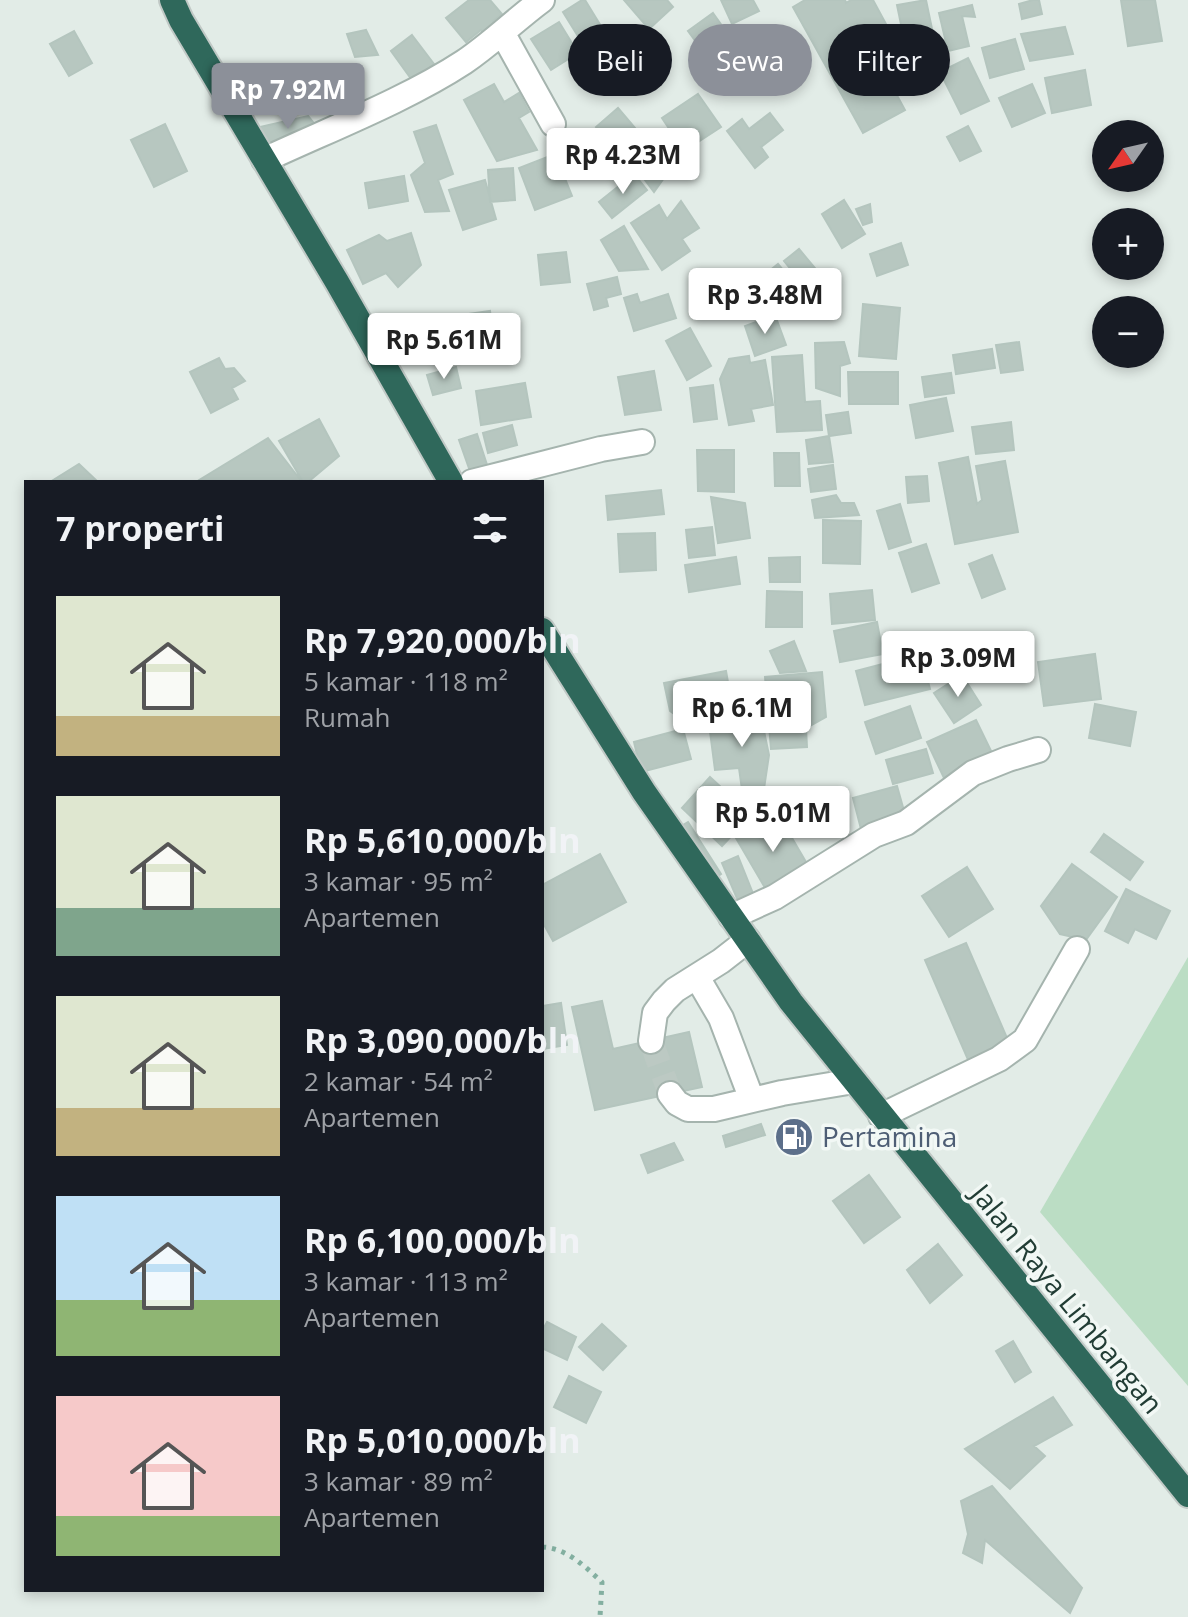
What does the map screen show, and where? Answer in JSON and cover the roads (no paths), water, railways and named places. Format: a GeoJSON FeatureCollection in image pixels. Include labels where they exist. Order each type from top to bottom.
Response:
{"type":"FeatureCollection","features":[{"type":"Feature","properties":{"kind":"highway"},"geometry":{"type":"LineString","coordinates":[[172,0],[450,480]]}},
{"type":"Feature","properties":{"kind":"highway","name":"Jalan Raya Limbangan"},"geometry":{"type":"LineString","coordinates":[[544,633],[644,792],[791,1002],[1188,1495]]}},
{"type":"Feature","properties":{"kind":"street"},"geometry":{"type":"LineString","coordinates":[[264,160],[462,63],[503,34],[542,0]]}},
{"type":"Feature","properties":{"kind":"street"},"geometry":{"type":"LineString","coordinates":[[503,34],[553,124]]}},
{"type":"Feature","properties":{"kind":"street"},"geometry":{"type":"LineString","coordinates":[[480,480],[601,449],[642,442]]}},
{"type":"Feature","properties":{"kind":"street"},"geometry":{"type":"LineString","coordinates":[[731,917],[775,897],[874,835],[906,823],[973,773],[1038,750]]}},
{"type":"Feature","properties":{"kind":"street"},"geometry":{"type":"LineString","coordinates":[[651,1041],[655,1013],[664,1001],[675,990],[748,940]]}},
{"type":"Feature","properties":{"kind":"street"},"geometry":{"type":"LineString","coordinates":[[881,1116],[999,1059],[1025,1040],[1077,949]]}},
{"type":"Feature","properties":{"kind":"street"},"geometry":{"type":"LineString","coordinates":[[697,977],[721,1018],[752,1100]]}},
{"type":"Feature","properties":{"kind":"street"},"geometry":{"type":"LineString","coordinates":[[670,1094],[677,1103],[688,1109],[714,1109],[854,1081]]}},
{"type":"Feature","properties":{"kind":"tunnel"},"geometry":{"type":"LineString","coordinates":[[651,1041],[670,1094]]}},
{"type":"Feature","properties":{"kind":"place","name":"Pertamina"},"geometry":{"type":"Point","coordinates":[794,1137]}}]}
